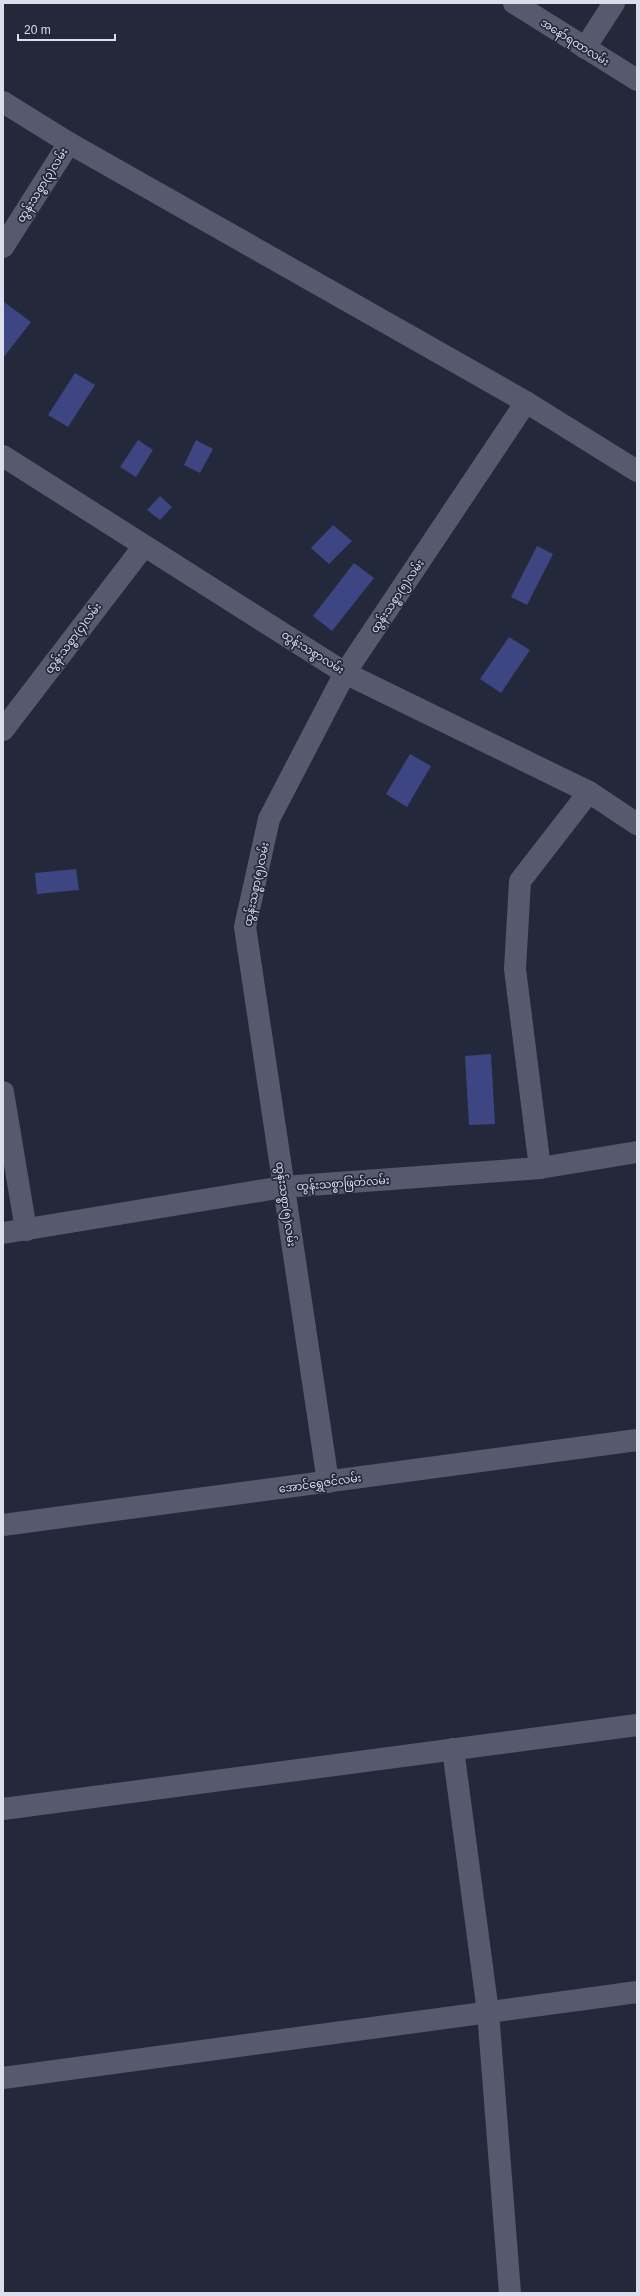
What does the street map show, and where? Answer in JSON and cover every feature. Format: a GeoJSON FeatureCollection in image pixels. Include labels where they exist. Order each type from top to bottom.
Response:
{"type":"FeatureCollection","features":[{"type":"Feature","properties":{"kind":"street","name":"အနော်ရထာလမ်း"},"geometry":{"type":"LineString","coordinates":[[514,3],[637,80]]}},
{"type":"Feature","properties":{"kind":"street"},"geometry":{"type":"LineString","coordinates":[[585,48],[614,3]]}},
{"type":"Feature","properties":{"kind":"street"},"geometry":{"type":"LineString","coordinates":[[3,102],[69,143],[526,402],[637,471]]}},
{"type":"Feature","properties":{"kind":"street","name":"ထွန်းသစ္စာ(၃)လမ်း"},"geometry":{"type":"LineString","coordinates":[[3,248],[69,143]]}},
{"type":"Feature","properties":{"kind":"street","name":"ထွန်းသစ္စာ(၅)လမ်း"},"geometry":{"type":"LineString","coordinates":[[328,1482],[245,927],[269,818],[345,673],[526,402]]}},
{"type":"Feature","properties":{"kind":"street","name":"ထွန်းသစ္စာလမ်း"},"geometry":{"type":"LineString","coordinates":[[3,456],[345,673],[589,792],[637,824]]}},
{"type":"Feature","properties":{"kind":"street","name":"ထွန်းသစ္စာ(၄)လမ်း"},"geometry":{"type":"LineString","coordinates":[[3,730],[144,546]]}},
{"type":"Feature","properties":{"kind":"street"},"geometry":{"type":"LineString","coordinates":[[540,1168],[515,969],[520,881],[589,792]]}},
{"type":"Feature","properties":{"kind":"street"},"geometry":{"type":"LineString","coordinates":[[3,1092],[26,1230]]}},
{"type":"Feature","properties":{"kind":"street","name":"ထွန်းသစ္စာဖြတ်လမ်း"},"geometry":{"type":"LineString","coordinates":[[3,1233],[283,1187],[540,1168],[637,1152]]}},
{"type":"Feature","properties":{"kind":"street","name":"အောင်ရွှေဇင်လမ်း"},"geometry":{"type":"LineString","coordinates":[[3,1525],[637,1440]]}},
{"type":"Feature","properties":{"kind":"street"},"geometry":{"type":"LineString","coordinates":[[3,1809],[637,1725]]}},
{"type":"Feature","properties":{"kind":"street"},"geometry":{"type":"LineString","coordinates":[[453,1749],[488,2012],[510,2293]]}},
{"type":"Feature","properties":{"kind":"street"},"geometry":{"type":"LineString","coordinates":[[3,2078],[637,1992]]}},
{"type":"Feature","properties":{"kind":"building"},"geometry":{"type":"Polygon","coordinates":[[[4,302],[31,322],[3,358],[3,304],[4,302]]]}},
{"type":"Feature","properties":{"kind":"building"},"geometry":{"type":"Polygon","coordinates":[[[75,373],[95,385],[68,427],[48,415],[75,373]]]}},
{"type":"Feature","properties":{"kind":"building"},"geometry":{"type":"Polygon","coordinates":[[[138,440],[153,450],[136,477],[120,467],[138,440]]]}},
{"type":"Feature","properties":{"kind":"building"},"geometry":{"type":"Polygon","coordinates":[[[196,440],[213,449],[200,473],[184,465],[196,440]]]}},
{"type":"Feature","properties":{"kind":"building"},"geometry":{"type":"Polygon","coordinates":[[[160,496],[172,507],[160,520],[147,510],[160,496]]]}},
{"type":"Feature","properties":{"kind":"building"},"geometry":{"type":"Polygon","coordinates":[[[333,525],[352,541],[329,564],[311,548],[333,525]]]}},
{"type":"Feature","properties":{"kind":"building"},"geometry":{"type":"Polygon","coordinates":[[[537,546],[553,554],[527,605],[511,597],[537,546]]]}},
{"type":"Feature","properties":{"kind":"building"},"geometry":{"type":"Polygon","coordinates":[[[354,563],[374,578],[332,631],[313,616],[354,563]]]}},
{"type":"Feature","properties":{"kind":"building"},"geometry":{"type":"Polygon","coordinates":[[[509,637],[530,650],[501,693],[480,679],[509,637]]]}},
{"type":"Feature","properties":{"kind":"building"},"geometry":{"type":"Polygon","coordinates":[[[410,754],[431,766],[407,807],[386,794],[410,754]]]}},
{"type":"Feature","properties":{"kind":"building"},"geometry":{"type":"Polygon","coordinates":[[[76,869],[79,890],[37,894],[35,873],[76,869]]]}},
{"type":"Feature","properties":{"kind":"building"},"geometry":{"type":"Polygon","coordinates":[[[491,1054],[495,1124],[469,1125],[465,1056],[491,1054]]]}}]}
